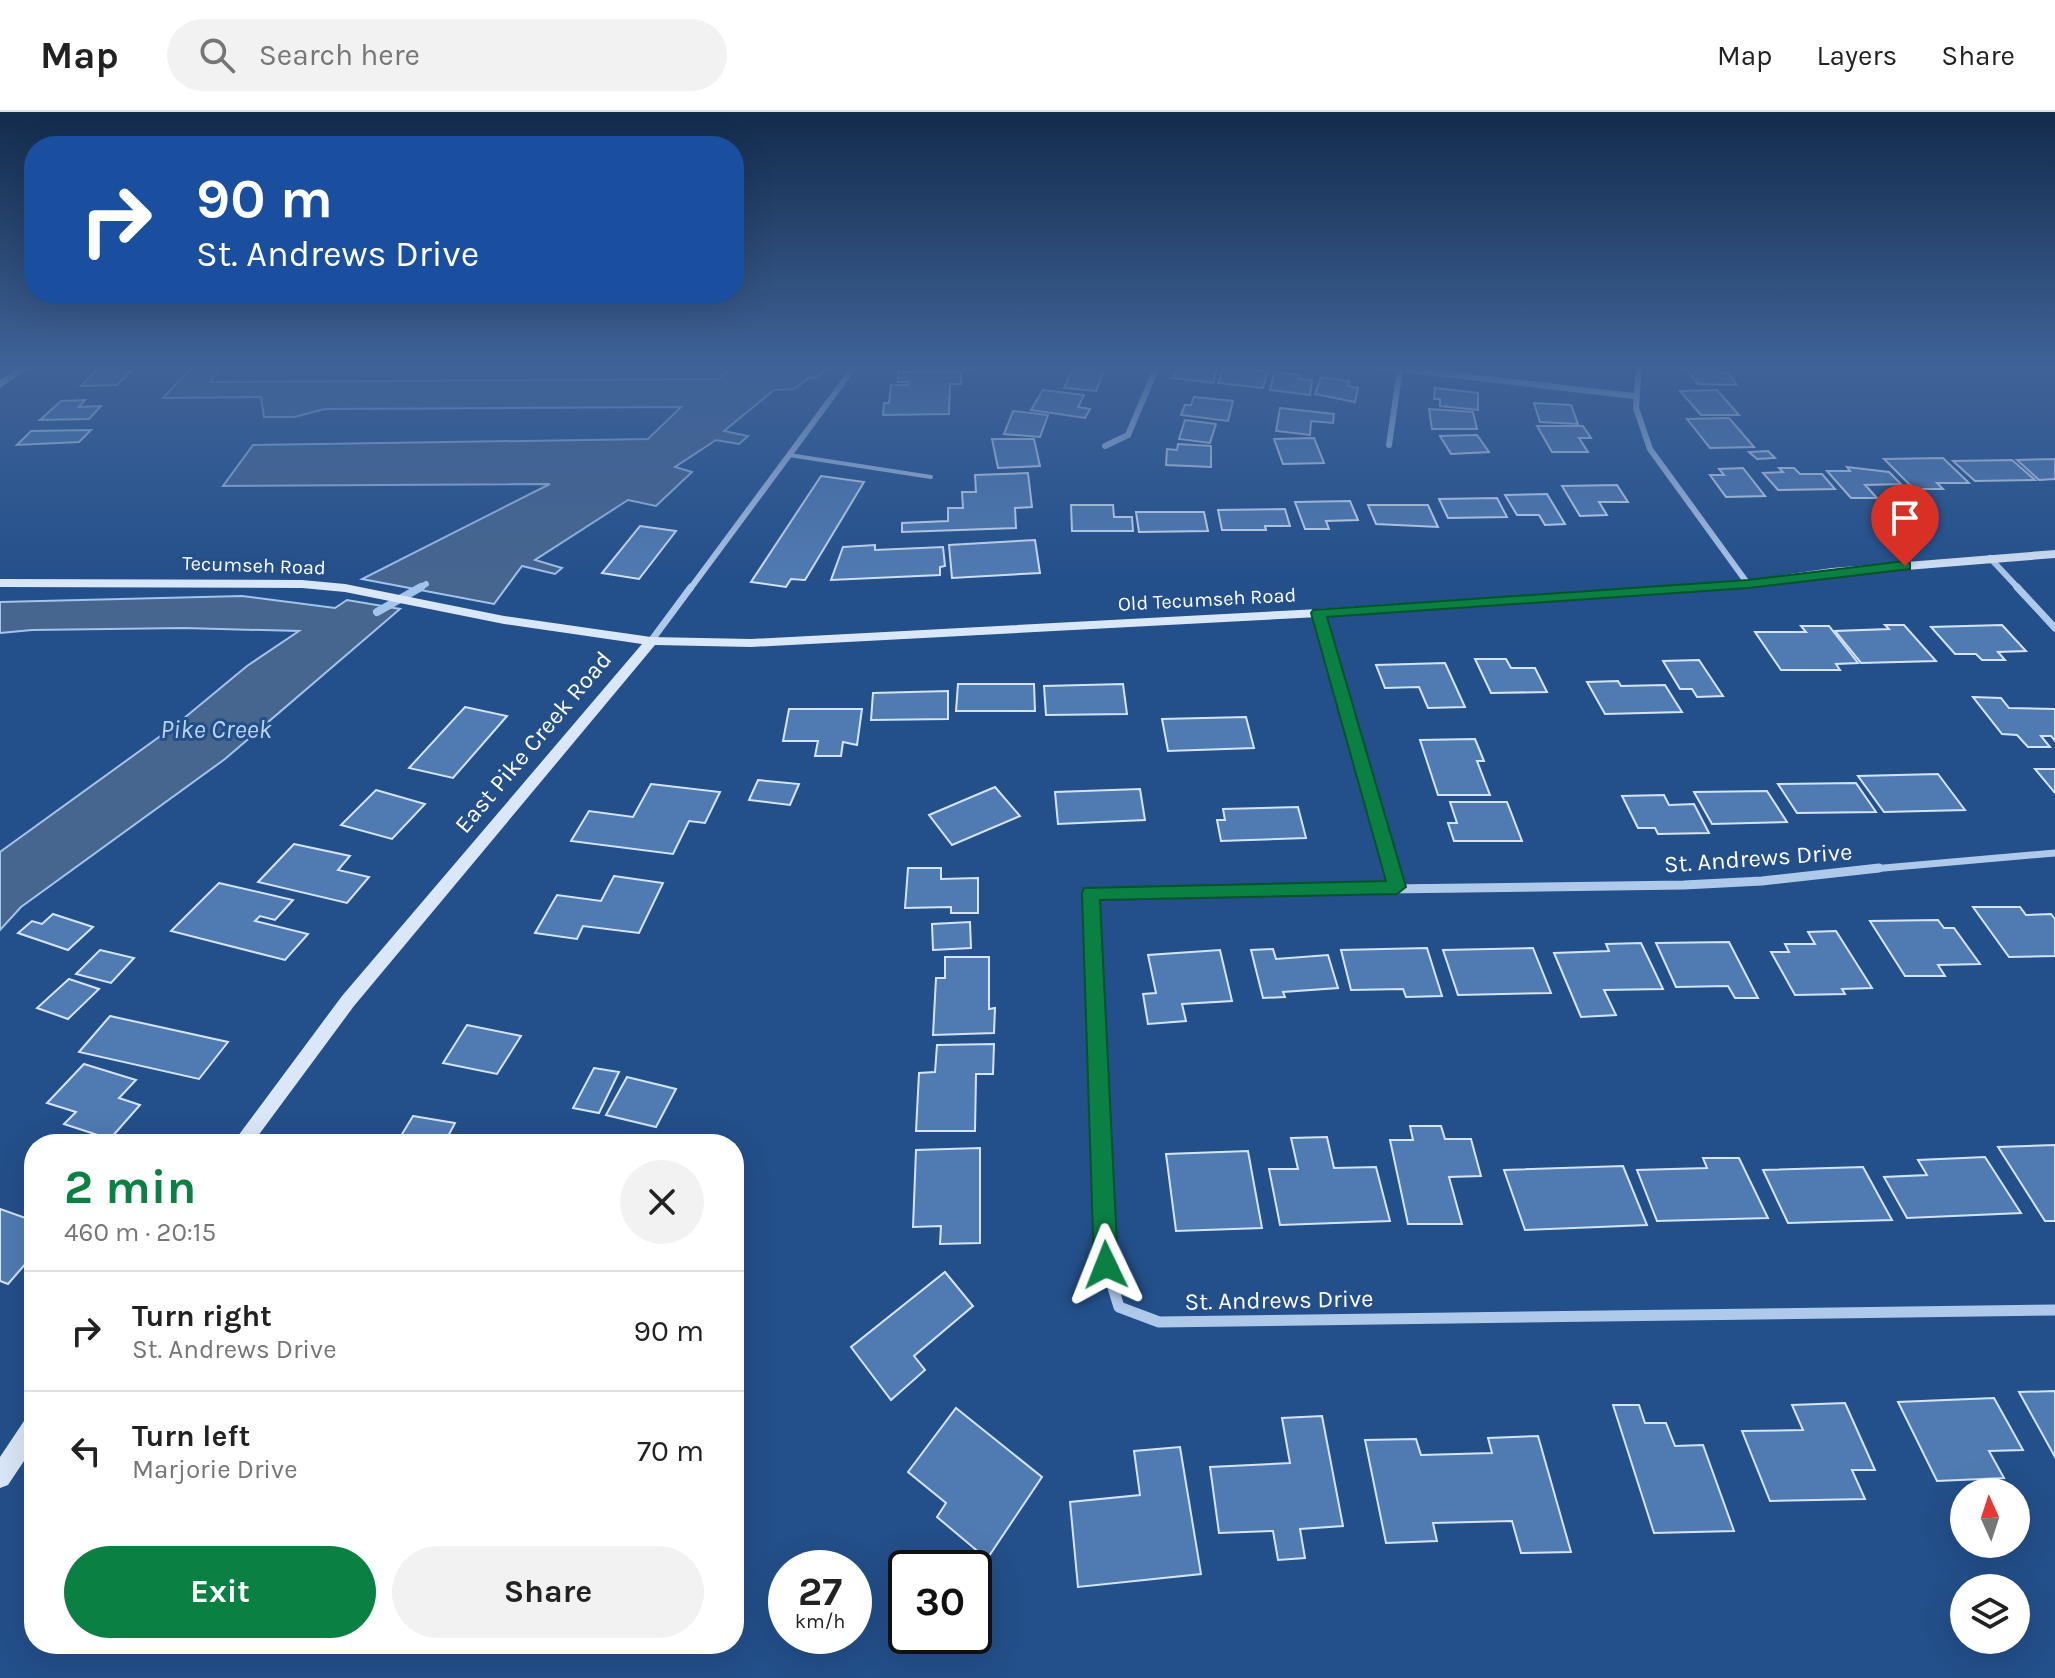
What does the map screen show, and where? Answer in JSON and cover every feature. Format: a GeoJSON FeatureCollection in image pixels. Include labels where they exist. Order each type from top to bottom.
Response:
{"type":"FeatureCollection","features":[{"type":"Feature","properties":{"kind":"main road","name":"Old Tecumseh Road"},"geometry":{"type":"LineString","coordinates":[[504,620],[651,641],[751,643],[1319,613],[1748,584],[1832,572],[2055,554]]}},
{"type":"Feature","properties":{"kind":"main road","name":"Tecumseh Road"},"geometry":{"type":"LineString","coordinates":[[0,583],[242,582],[345,588],[504,620]]}},
{"type":"Feature","properties":{"kind":"main road","name":"East Pike Creek Road"},"geometry":{"type":"LineString","coordinates":[[248,1134],[348,1001],[651,641]]}},
{"type":"Feature","properties":{"kind":"main road"},"geometry":{"type":"LineString","coordinates":[[0,1477],[24,1441]]}},
{"type":"Feature","properties":{"kind":"street","name":"East Pike Creek Road"},"geometry":{"type":"LineString","coordinates":[[651,641],[801,439]]}},
{"type":"Feature","properties":{"kind":"street"},"geometry":{"type":"LineString","coordinates":[[1105,446],[1119,439]]}},
{"type":"Feature","properties":{"kind":"street"},"geometry":{"type":"LineString","coordinates":[[1389,445],[1390,439]]}},
{"type":"Feature","properties":{"kind":"street"},"geometry":{"type":"LineString","coordinates":[[1645,439],[1748,584]]}},
{"type":"Feature","properties":{"kind":"street"},"geometry":{"type":"LineString","coordinates":[[1990,558],[2055,628]]}},
{"type":"Feature","properties":{"kind":"street"},"geometry":{"type":"LineString","coordinates":[[1319,613],[1397,887]]}},
{"type":"Feature","properties":{"kind":"street","name":"St. Andrews Drive"},"geometry":{"type":"LineString","coordinates":[[2055,853],[1975,858],[1762,881],[1684,885],[1091,893],[1106,1265],[1119,1307],[1159,1322],[2055,1310]]}},
{"type":"Feature","properties":{"kind":"lane"},"geometry":{"type":"LineString","coordinates":[[789,455],[931,477]]}},
{"type":"Feature","properties":{"kind":"water"},"geometry":{"type":"Polygon","coordinates":[[[745,439],[739,444],[716,440],[675,467],[692,472],[656,506],[628,500],[535,560],[562,568],[555,574],[522,566],[494,604],[362,579],[550,484],[223,486],[253,445],[745,439]]]}},
{"type":"Feature","properties":{"kind":"water","name":"Pike Creek"},"geometry":{"type":"Polygon","coordinates":[[[242,596],[335,608],[347,600],[400,609],[225,759],[21,907],[0,930],[0,852],[177,724],[247,666],[299,631],[184,628],[0,633],[0,602],[242,596]]]}},
{"type":"Feature","properties":{"kind":"building"},"geometry":{"type":"Polygon","coordinates":[[[23,439],[82,439],[79,442],[17,445],[23,439]]]}},
{"type":"Feature","properties":{"kind":"building"},"geometry":{"type":"Polygon","coordinates":[[[992,439],[1034,439],[1040,466],[998,468],[992,439]]]}},
{"type":"Feature","properties":{"kind":"building"},"geometry":{"type":"Polygon","coordinates":[[[1180,439],[1211,439],[1210,443],[1180,439]]]}},
{"type":"Feature","properties":{"kind":"building"},"geometry":{"type":"Polygon","coordinates":[[[1274,439],[1314,439],[1324,463],[1283,464],[1274,439]]]}},
{"type":"Feature","properties":{"kind":"building"},"geometry":{"type":"Polygon","coordinates":[[[1442,439],[1480,439],[1489,452],[1451,454],[1442,439]]]}},
{"type":"Feature","properties":{"kind":"building"},"geometry":{"type":"Polygon","coordinates":[[[1545,439],[1580,439],[1588,452],[1552,452],[1545,439]]]}},
{"type":"Feature","properties":{"kind":"building"},"geometry":{"type":"Polygon","coordinates":[[[1703,439],[1747,439],[1754,447],[1710,448],[1703,439]]]}},
{"type":"Feature","properties":{"kind":"building"},"geometry":{"type":"Polygon","coordinates":[[[1178,444],[1211,446],[1211,467],[1166,465],[1167,449],[1177,450],[1178,444]]]}},
{"type":"Feature","properties":{"kind":"building"},"geometry":{"type":"Polygon","coordinates":[[[1768,451],[1775,458],[1757,459],[1749,452],[1768,451]]]}},
{"type":"Feature","properties":{"kind":"building"},"geometry":{"type":"Polygon","coordinates":[[[1943,458],[1969,483],[1937,483],[1943,489],[1914,489],[1884,459],[1943,458]]]}},
{"type":"Feature","properties":{"kind":"building"},"geometry":{"type":"Polygon","coordinates":[[[2055,459],[2055,479],[2039,480],[2017,460],[2055,459]]]}},
{"type":"Feature","properties":{"kind":"building"},"geometry":{"type":"Polygon","coordinates":[[[2012,460],[2035,480],[1975,481],[1953,461],[2012,460]]]}},
{"type":"Feature","properties":{"kind":"building"},"geometry":{"type":"Polygon","coordinates":[[[1847,467],[1889,472],[1901,484],[1865,485],[1877,498],[1851,498],[1827,471],[1850,471],[1847,467]]]}},
{"type":"Feature","properties":{"kind":"building"},"geometry":{"type":"Polygon","coordinates":[[[1743,468],[1765,496],[1726,497],[1710,475],[1724,475],[1719,469],[1743,468]]]}},
{"type":"Feature","properties":{"kind":"building"},"geometry":{"type":"Polygon","coordinates":[[[1779,468],[1794,468],[1800,474],[1822,474],[1835,489],[1778,490],[1763,473],[1783,472],[1779,468]]]}},
{"type":"Feature","properties":{"kind":"building"},"geometry":{"type":"Polygon","coordinates":[[[1028,473],[1032,507],[1015,508],[1016,528],[902,532],[902,523],[948,521],[948,508],[963,508],[962,492],[976,492],[975,475],[1028,473]]]}},
{"type":"Feature","properties":{"kind":"building"},"geometry":{"type":"Polygon","coordinates":[[[821,476],[864,482],[805,580],[791,579],[786,587],[751,582],[821,476]]]}},
{"type":"Feature","properties":{"kind":"building"},"geometry":{"type":"Polygon","coordinates":[[[1617,485],[1628,502],[1599,502],[1607,515],[1580,516],[1562,486],[1617,485]]]}},
{"type":"Feature","properties":{"kind":"building"},"geometry":{"type":"Polygon","coordinates":[[[1547,494],[1565,524],[1545,525],[1539,515],[1517,515],[1505,495],[1547,494]]]}},
{"type":"Feature","properties":{"kind":"building"},"geometry":{"type":"Polygon","coordinates":[[[1497,498],[1507,517],[1448,518],[1439,499],[1497,498]]]}},
{"type":"Feature","properties":{"kind":"building"},"geometry":{"type":"Polygon","coordinates":[[[1350,501],[1358,520],[1326,521],[1329,529],[1305,529],[1295,502],[1350,501]]]}},
{"type":"Feature","properties":{"kind":"building"},"geometry":{"type":"Polygon","coordinates":[[[1071,505],[1113,505],[1114,517],[1132,517],[1133,531],[1072,531],[1071,505]]]}},
{"type":"Feature","properties":{"kind":"building"},"geometry":{"type":"Polygon","coordinates":[[[1368,505],[1428,505],[1438,527],[1376,524],[1368,505]]]}},
{"type":"Feature","properties":{"kind":"building"},"geometry":{"type":"Polygon","coordinates":[[[1285,509],[1290,526],[1265,526],[1266,530],[1222,530],[1218,510],[1285,509]]]}},
{"type":"Feature","properties":{"kind":"building"},"geometry":{"type":"Polygon","coordinates":[[[1136,512],[1204,512],[1208,531],[1139,532],[1136,512]]]}},
{"type":"Feature","properties":{"kind":"building"},"geometry":{"type":"Polygon","coordinates":[[[640,526],[676,531],[639,579],[602,573],[640,526]]]}},
{"type":"Feature","properties":{"kind":"building"},"geometry":{"type":"Polygon","coordinates":[[[1035,540],[1040,573],[952,578],[949,545],[1035,540]]]}},
{"type":"Feature","properties":{"kind":"building"},"geometry":{"type":"Polygon","coordinates":[[[875,545],[875,550],[943,547],[945,566],[940,567],[940,575],[831,580],[843,547],[875,545]]]}},
{"type":"Feature","properties":{"kind":"building"},"geometry":{"type":"Polygon","coordinates":[[[1885,625],[1904,625],[1936,661],[1861,663],[1835,631],[1889,629],[1885,625]]]}},
{"type":"Feature","properties":{"kind":"building"},"geometry":{"type":"Polygon","coordinates":[[[2002,625],[2026,651],[1998,652],[2005,660],[1982,660],[1976,654],[1955,654],[1931,627],[2002,625]]]}},
{"type":"Feature","properties":{"kind":"building"},"geometry":{"type":"Polygon","coordinates":[[[1801,626],[1829,626],[1858,663],[1836,664],[1840,670],[1781,670],[1755,632],[1806,632],[1801,626]]]}},
{"type":"Feature","properties":{"kind":"building"},"geometry":{"type":"Polygon","coordinates":[[[1475,659],[1506,659],[1511,668],[1535,668],[1547,692],[1491,693],[1475,659]]]}},
{"type":"Feature","properties":{"kind":"building"},"geometry":{"type":"Polygon","coordinates":[[[1699,660],[1723,696],[1697,697],[1692,689],[1680,689],[1663,661],[1699,660]]]}},
{"type":"Feature","properties":{"kind":"building"},"geometry":{"type":"Polygon","coordinates":[[[1445,663],[1465,707],[1428,708],[1419,687],[1385,688],[1376,665],[1445,663]]]}},
{"type":"Feature","properties":{"kind":"building"},"geometry":{"type":"Polygon","coordinates":[[[1618,681],[1621,686],[1665,685],[1682,712],[1605,714],[1587,682],[1618,681]]]}},
{"type":"Feature","properties":{"kind":"building"},"geometry":{"type":"Polygon","coordinates":[[[958,684],[1034,684],[1035,711],[956,711],[958,684]]]}},
{"type":"Feature","properties":{"kind":"building"},"geometry":{"type":"Polygon","coordinates":[[[1123,684],[1127,714],[1046,715],[1044,686],[1123,684]]]}},
{"type":"Feature","properties":{"kind":"building"},"geometry":{"type":"Polygon","coordinates":[[[948,691],[948,719],[871,720],[873,693],[948,691]]]}},
{"type":"Feature","properties":{"kind":"building"},"geometry":{"type":"Polygon","coordinates":[[[1973,697],[2001,698],[2009,708],[2055,709],[2055,741],[2051,736],[2041,736],[2050,747],[2028,747],[2017,735],[2002,734],[1973,697]]]}},
{"type":"Feature","properties":{"kind":"building"},"geometry":{"type":"Polygon","coordinates":[[[465,707],[507,716],[453,778],[409,768],[465,707]]]}},
{"type":"Feature","properties":{"kind":"building"},"geometry":{"type":"Polygon","coordinates":[[[789,709],[862,709],[857,745],[843,742],[841,756],[815,756],[818,741],[783,741],[789,709]]]}},
{"type":"Feature","properties":{"kind":"building"},"geometry":{"type":"Polygon","coordinates":[[[1246,717],[1254,748],[1168,751],[1162,719],[1246,717]]]}},
{"type":"Feature","properties":{"kind":"building"},"geometry":{"type":"Polygon","coordinates":[[[1475,739],[1484,761],[1477,761],[1490,795],[1438,795],[1420,740],[1475,739]]]}},
{"type":"Feature","properties":{"kind":"building"},"geometry":{"type":"Polygon","coordinates":[[[2035,769],[2055,769],[2055,793],[2035,769]]]}},
{"type":"Feature","properties":{"kind":"building"},"geometry":{"type":"Polygon","coordinates":[[[1938,774],[1965,810],[1884,812],[1858,776],[1938,774]]]}},
{"type":"Feature","properties":{"kind":"building"},"geometry":{"type":"Polygon","coordinates":[[[758,780],[799,784],[790,805],[749,800],[758,780]]]}},
{"type":"Feature","properties":{"kind":"building"},"geometry":{"type":"Polygon","coordinates":[[[1856,783],[1876,812],[1797,813],[1778,784],[1856,783]]]}},
{"type":"Feature","properties":{"kind":"building"},"geometry":{"type":"Polygon","coordinates":[[[651,784],[720,792],[705,823],[689,821],[673,854],[571,841],[589,811],[633,817],[651,784]]]}},
{"type":"Feature","properties":{"kind":"building"},"geometry":{"type":"Polygon","coordinates":[[[995,787],[1020,816],[952,845],[929,815],[995,787]]]}},
{"type":"Feature","properties":{"kind":"building"},"geometry":{"type":"Polygon","coordinates":[[[1140,789],[1145,820],[1058,824],[1055,792],[1140,789]]]}},
{"type":"Feature","properties":{"kind":"building"},"geometry":{"type":"Polygon","coordinates":[[[376,790],[425,804],[392,839],[341,825],[376,790]]]}},
{"type":"Feature","properties":{"kind":"building"},"geometry":{"type":"Polygon","coordinates":[[[1767,791],[1787,822],[1712,824],[1694,792],[1767,791]]]}},
{"type":"Feature","properties":{"kind":"building"},"geometry":{"type":"Polygon","coordinates":[[[1664,795],[1669,805],[1694,804],[1709,833],[1658,834],[1655,828],[1638,828],[1622,796],[1664,795]]]}},
{"type":"Feature","properties":{"kind":"building"},"geometry":{"type":"Polygon","coordinates":[[[1450,802],[1507,802],[1522,841],[1454,841],[1448,823],[1457,823],[1450,802]]]}},
{"type":"Feature","properties":{"kind":"building"},"geometry":{"type":"Polygon","coordinates":[[[1298,807],[1306,838],[1221,841],[1217,820],[1225,820],[1223,809],[1298,807]]]}},
{"type":"Feature","properties":{"kind":"building"},"geometry":{"type":"Polygon","coordinates":[[[294,844],[350,856],[338,870],[369,877],[347,903],[258,882],[294,844]]]}},
{"type":"Feature","properties":{"kind":"building"},"geometry":{"type":"Polygon","coordinates":[[[908,868],[941,868],[941,879],[978,878],[978,913],[951,913],[951,907],[905,908],[908,868]]]}},
{"type":"Feature","properties":{"kind":"building"},"geometry":{"type":"Polygon","coordinates":[[[614,876],[663,883],[639,933],[583,926],[577,939],[535,933],[557,895],[601,901],[614,876]]]}},
{"type":"Feature","properties":{"kind":"building"},"geometry":{"type":"Polygon","coordinates":[[[219,883],[293,900],[275,920],[260,916],[255,921],[308,934],[285,960],[171,931],[219,883]]]}},
{"type":"Feature","properties":{"kind":"building"},"geometry":{"type":"Polygon","coordinates":[[[1973,907],[2020,907],[2026,915],[2051,914],[2055,919],[2055,956],[2009,957],[1973,907]]]}},
{"type":"Feature","properties":{"kind":"building"},"geometry":{"type":"Polygon","coordinates":[[[53,914],[93,927],[68,950],[18,933],[32,921],[42,924],[53,914]]]}},
{"type":"Feature","properties":{"kind":"building"},"geometry":{"type":"Polygon","coordinates":[[[1938,920],[1944,928],[1954,928],[1980,964],[1938,965],[1945,976],[1905,976],[1870,921],[1938,920]]]}},
{"type":"Feature","properties":{"kind":"building"},"geometry":{"type":"Polygon","coordinates":[[[970,922],[971,948],[933,950],[932,924],[970,922]]]}},
{"type":"Feature","properties":{"kind":"building"},"geometry":{"type":"Polygon","coordinates":[[[1836,931],[1872,988],[1842,989],[1845,994],[1795,995],[1771,952],[1789,952],[1785,944],[1815,944],[1808,932],[1836,931]]]}},
{"type":"Feature","properties":{"kind":"building"},"geometry":{"type":"Polygon","coordinates":[[[1729,942],[1758,998],[1735,998],[1728,986],[1676,987],[1656,943],[1729,942]]]}},
{"type":"Feature","properties":{"kind":"building"},"geometry":{"type":"Polygon","coordinates":[[[1641,943],[1663,989],[1604,990],[1616,1015],[1581,1017],[1554,953],[1609,951],[1606,944],[1641,943]]]}},
{"type":"Feature","properties":{"kind":"building"},"geometry":{"type":"Polygon","coordinates":[[[1427,948],[1442,996],[1406,997],[1403,989],[1351,990],[1341,950],[1427,948]]]}},
{"type":"Feature","properties":{"kind":"building"},"geometry":{"type":"Polygon","coordinates":[[[1533,948],[1551,993],[1458,995],[1443,950],[1533,948]]]}},
{"type":"Feature","properties":{"kind":"building"},"geometry":{"type":"Polygon","coordinates":[[[1273,949],[1276,959],[1328,955],[1338,988],[1283,992],[1285,997],[1263,998],[1251,950],[1273,949]]]}},
{"type":"Feature","properties":{"kind":"building"},"geometry":{"type":"Polygon","coordinates":[[[100,950],[134,958],[111,983],[76,974],[100,950]]]}},
{"type":"Feature","properties":{"kind":"building"},"geometry":{"type":"Polygon","coordinates":[[[1220,950],[1232,1001],[1182,1004],[1186,1021],[1148,1024],[1143,994],[1156,993],[1148,955],[1220,950]]]}},
{"type":"Feature","properties":{"kind":"building"},"geometry":{"type":"Polygon","coordinates":[[[945,957],[989,957],[989,1009],[995,1008],[994,1033],[933,1035],[936,978],[945,978],[945,957]]]}},
{"type":"Feature","properties":{"kind":"building"},"geometry":{"type":"Polygon","coordinates":[[[69,979],[99,989],[68,1019],[37,1008],[69,979]]]}},
{"type":"Feature","properties":{"kind":"building"},"geometry":{"type":"Polygon","coordinates":[[[110,1016],[228,1042],[199,1079],[79,1052],[110,1016]]]}},
{"type":"Feature","properties":{"kind":"building"},"geometry":{"type":"Polygon","coordinates":[[[467,1025],[521,1036],[497,1074],[443,1063],[467,1025]]]}},
{"type":"Feature","properties":{"kind":"building"},"geometry":{"type":"Polygon","coordinates":[[[994,1044],[993,1074],[976,1074],[975,1131],[916,1131],[919,1073],[935,1072],[937,1045],[994,1044]]]}},
{"type":"Feature","properties":{"kind":"building"},"geometry":{"type":"Polygon","coordinates":[[[84,1064],[136,1080],[119,1098],[140,1105],[114,1134],[95,1134],[64,1124],[76,1112],[47,1103],[84,1064]]]}},
{"type":"Feature","properties":{"kind":"building"},"geometry":{"type":"Polygon","coordinates":[[[594,1068],[619,1072],[599,1113],[573,1108],[594,1068]]]}},
{"type":"Feature","properties":{"kind":"building"},"geometry":{"type":"Polygon","coordinates":[[[627,1077],[676,1089],[656,1127],[606,1115],[627,1077]]]}},
{"type":"Feature","properties":{"kind":"building"},"geometry":{"type":"Polygon","coordinates":[[[413,1116],[455,1123],[449,1134],[402,1134],[413,1116]]]}},
{"type":"Feature","properties":{"kind":"building"},"geometry":{"type":"Polygon","coordinates":[[[1410,1126],[1441,1126],[1445,1139],[1471,1139],[1481,1176],[1449,1177],[1462,1224],[1408,1224],[1390,1140],[1413,1140],[1410,1126]]]}},
{"type":"Feature","properties":{"kind":"building"},"geometry":{"type":"Polygon","coordinates":[[[1327,1137],[1334,1168],[1376,1167],[1390,1221],[1280,1225],[1269,1169],[1298,1169],[1291,1138],[1327,1137]]]}},
{"type":"Feature","properties":{"kind":"building"},"geometry":{"type":"Polygon","coordinates":[[[2055,1145],[2055,1221],[2045,1221],[1998,1147],[2055,1145]]]}},
{"type":"Feature","properties":{"kind":"building"},"geometry":{"type":"Polygon","coordinates":[[[980,1148],[980,1243],[940,1244],[941,1226],[913,1227],[916,1150],[980,1148]]]}},
{"type":"Feature","properties":{"kind":"building"},"geometry":{"type":"Polygon","coordinates":[[[1248,1151],[1262,1228],[1176,1231],[1166,1154],[1248,1151]]]}},
{"type":"Feature","properties":{"kind":"building"},"geometry":{"type":"Polygon","coordinates":[[[1985,1157],[2021,1213],[1907,1218],[1884,1177],[1927,1175],[1918,1160],[1985,1157]]]}},
{"type":"Feature","properties":{"kind":"building"},"geometry":{"type":"Polygon","coordinates":[[[1703,1158],[1739,1158],[1768,1218],[1657,1221],[1637,1170],[1707,1168],[1703,1158]]]}},
{"type":"Feature","properties":{"kind":"building"},"geometry":{"type":"Polygon","coordinates":[[[1623,1166],[1647,1225],[1525,1230],[1504,1170],[1623,1166]]]}},
{"type":"Feature","properties":{"kind":"building"},"geometry":{"type":"Polygon","coordinates":[[[1863,1167],[1892,1220],[1788,1223],[1763,1170],[1863,1167]]]}},
{"type":"Feature","properties":{"kind":"building"},"geometry":{"type":"Polygon","coordinates":[[[0,1209],[24,1217],[24,1266],[8,1284],[0,1281],[0,1209]]]}},
{"type":"Feature","properties":{"kind":"building"},"geometry":{"type":"Polygon","coordinates":[[[945,1272],[973,1306],[914,1356],[925,1370],[891,1400],[851,1347],[945,1272]]]}},
{"type":"Feature","properties":{"kind":"building"},"geometry":{"type":"Polygon","coordinates":[[[2055,1391],[2055,1457],[2019,1392],[2055,1391]]]}},
{"type":"Feature","properties":{"kind":"building"},"geometry":{"type":"Polygon","coordinates":[[[1994,1398],[2023,1450],[1989,1451],[2004,1478],[1950,1478],[1937,1481],[1898,1402],[1994,1398]]]}},
{"type":"Feature","properties":{"kind":"building"},"geometry":{"type":"Polygon","coordinates":[[[1845,1403],[1875,1470],[1852,1470],[1865,1499],[1770,1501],[1742,1431],[1803,1430],[1792,1405],[1845,1403]]]}},
{"type":"Feature","properties":{"kind":"building"},"geometry":{"type":"Polygon","coordinates":[[[1613,1405],[1639,1405],[1645,1423],[1666,1423],[1675,1446],[1703,1445],[1734,1531],[1654,1533],[1613,1405]]]}},
{"type":"Feature","properties":{"kind":"building"},"geometry":{"type":"Polygon","coordinates":[[[956,1408],[1042,1477],[992,1552],[976,1550],[937,1517],[946,1503],[908,1472],[956,1408]]]}},
{"type":"Feature","properties":{"kind":"building"},"geometry":{"type":"Polygon","coordinates":[[[1322,1416],[1343,1526],[1300,1529],[1305,1558],[1278,1560],[1273,1531],[1219,1533],[1210,1467],[1290,1463],[1282,1418],[1322,1416]]]}},
{"type":"Feature","properties":{"kind":"building"},"geometry":{"type":"Polygon","coordinates":[[[1538,1436],[1571,1552],[1521,1553],[1512,1521],[1433,1523],[1437,1541],[1386,1543],[1365,1440],[1416,1439],[1421,1455],[1492,1453],[1488,1438],[1538,1436]]]}},
{"type":"Feature","properties":{"kind":"building"},"geometry":{"type":"Polygon","coordinates":[[[1180,1447],[1201,1574],[1078,1587],[1070,1502],[1140,1495],[1134,1451],[1180,1447]]]}},
{"type":"Feature","properties":{"kind":"waterway"},"geometry":{"type":"LineString","coordinates":[[418,589],[426,584]]}},
{"type":"Feature","properties":{"kind":"waterway"},"geometry":{"type":"LineString","coordinates":[[377,612],[421,587]]}},
{"type":"Feature","properties":{"kind":"route"},"geometry":{"type":"LineString","coordinates":[[1106,1265],[1091,893],[1397,887],[1319,613],[1748,584],[1905,566]]}}]}
